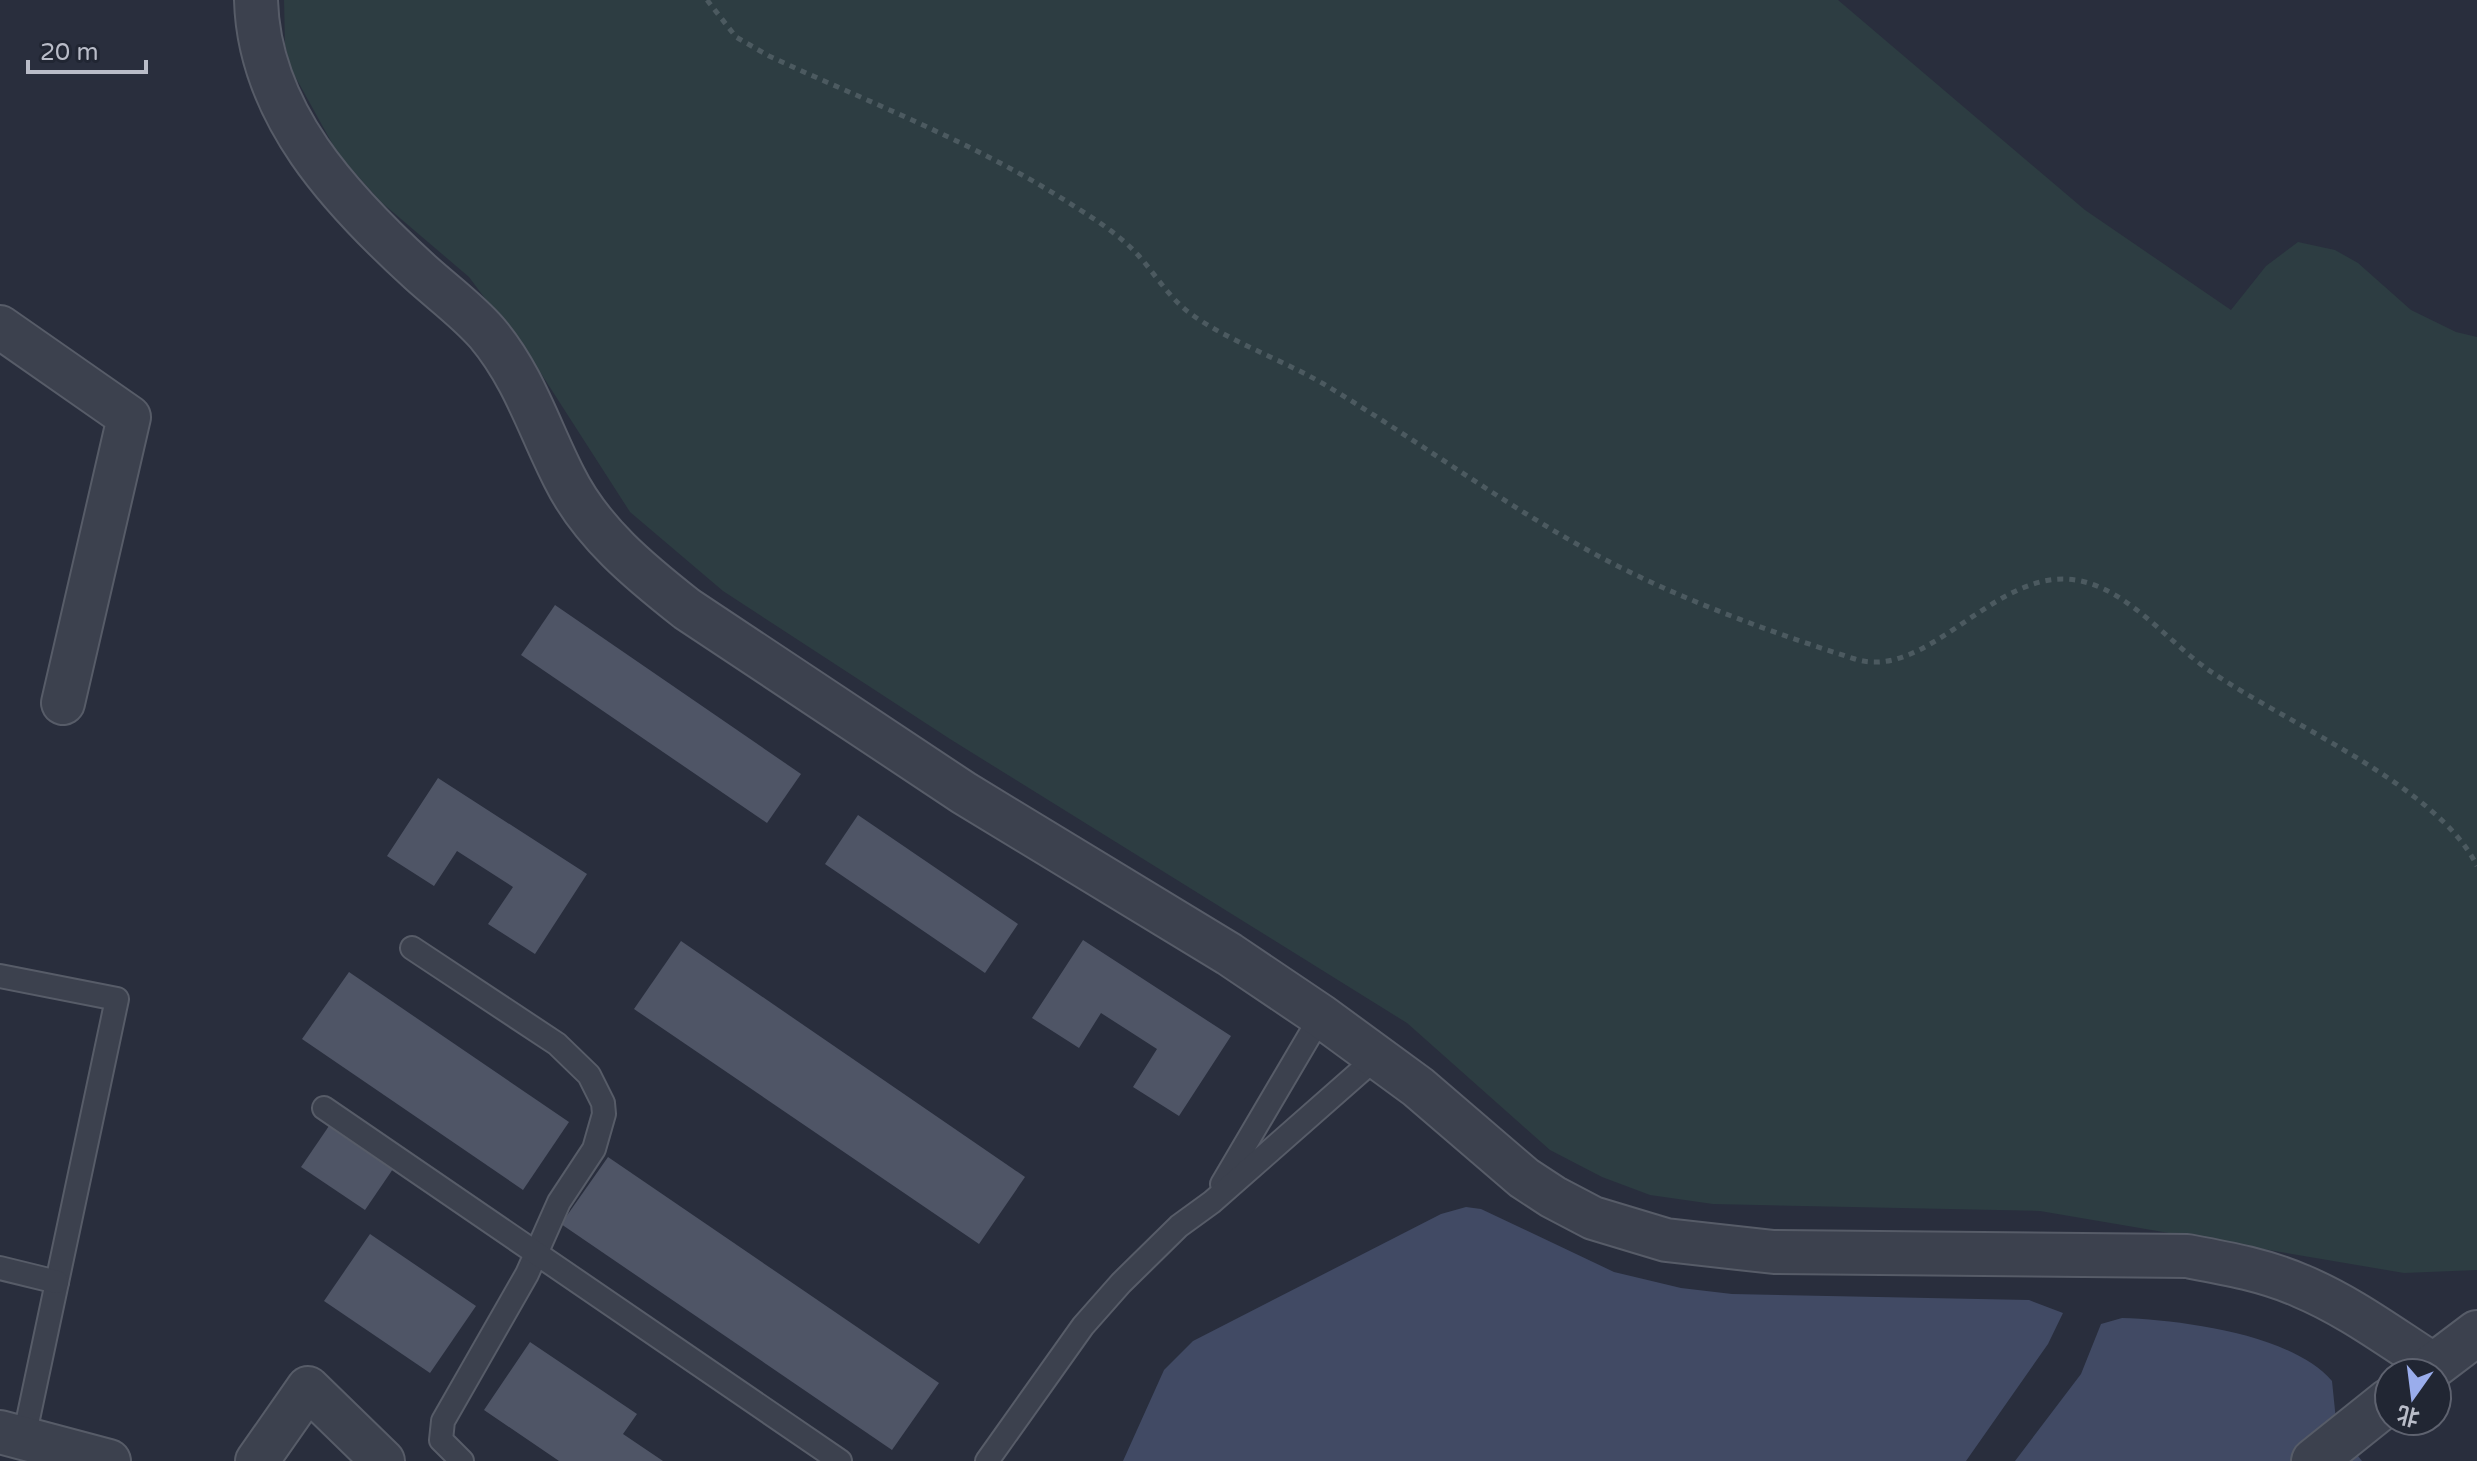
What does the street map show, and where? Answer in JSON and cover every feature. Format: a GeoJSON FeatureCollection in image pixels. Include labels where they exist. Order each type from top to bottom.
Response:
{"type":"FeatureCollection","features":[{"type":"Feature","properties":{"kind":"street"},"geometry":{"type":"LineString","coordinates":[[256,0],[265,61],[280,104],[305,143],[346,201],[486,331],[529,397],[564,478],[586,514],[622,554],[687,609],[964,793],[1229,954],[1321,1016],[1378,1056],[1482,1139],[1524,1178],[1579,1211],[1621,1229],[1710,1247],[1774,1252],[2187,1256],[2242,1267],[2299,1285],[2347,1308],[2413,1357]]}},
{"type":"Feature","properties":{"kind":"street"},"geometry":{"type":"LineString","coordinates":[[0,327],[129,417],[63,703]]}},
{"type":"Feature","properties":{"kind":"street"},"geometry":{"type":"LineString","coordinates":[[2445,1357],[2477,1333]]}},
{"type":"Feature","properties":{"kind":"street"},"geometry":{"type":"LineString","coordinates":[[257,1461],[308,1388],[383,1461]]}},
{"type":"Feature","properties":{"kind":"street"},"geometry":{"type":"LineString","coordinates":[[2314,1461],[2373,1414]]}},
{"type":"Feature","properties":{"kind":"street"},"geometry":{"type":"LineString","coordinates":[[12,1435],[109,1461]]}},
{"type":"Feature","properties":{"kind":"lane"},"geometry":{"type":"LineString","coordinates":[[412,948],[557,1044],[589,1075],[603,1103],[599,1137],[559,1202],[537,1254],[443,1421],[441,1440],[462,1461]]}},
{"type":"Feature","properties":{"kind":"lane"},"geometry":{"type":"LineString","coordinates":[[0,976],[117,999],[57,1282],[12,1435]]}},
{"type":"Feature","properties":{"kind":"lane"},"geometry":{"type":"LineString","coordinates":[[1212,1202],[1321,1016]]}},
{"type":"Feature","properties":{"kind":"lane"},"geometry":{"type":"LineString","coordinates":[[987,1461],[1083,1326],[1179,1226],[1212,1202],[1378,1056]]}},
{"type":"Feature","properties":{"kind":"lane"},"geometry":{"type":"LineString","coordinates":[[324,1108],[840,1461]]}},
{"type":"Feature","properties":{"kind":"lane"},"geometry":{"type":"LineString","coordinates":[[0,1268],[57,1282]]}},
{"type":"Feature","properties":{"kind":"path"},"geometry":{"type":"LineString","coordinates":[[707,0],[736,37],[769,56],[977,153],[1068,202],[1134,251],[1174,300],[1195,318],[1295,366],[1605,559],[1745,620],[1862,662],[1884,663],[1904,658],[2000,597],[2031,585],[2059,578],[2103,588],[2207,670],[2410,795],[2447,826],[2477,866]]}},
{"type":"Feature","properties":{"kind":"shaded area"},"geometry":{"type":"Polygon","coordinates":[[[284,0],[1838,0],[2085,210],[2231,310],[2266,266],[2298,242],[2335,250],[2358,263],[2411,310],[2456,332],[2477,337],[2477,1270],[2404,1273],[2040,1211],[1713,1204],[1650,1195],[1602,1177],[1550,1150],[1407,1023],[950,739],[723,591],[630,512],[542,375],[469,277],[381,202],[338,154],[291,69],[285,45],[284,0]]]}},
{"type":"Feature","properties":{"kind":"water"},"geometry":{"type":"Polygon","coordinates":[[[1466,1207],[1481,1209],[1614,1272],[1681,1288],[1732,1294],[2029,1300],[2063,1313],[2048,1344],[1966,1461],[1123,1461],[1164,1370],[1193,1341],[1441,1214],[1466,1207]]]}},
{"type":"Feature","properties":{"kind":"water"},"geometry":{"type":"Polygon","coordinates":[[[2122,1318],[2204,1326],[2234,1333],[2264,1341],[2314,1365],[2332,1381],[2337,1430],[2362,1461],[2015,1461],[2081,1374],[2101,1324],[2122,1318]]]}},
{"type":"Feature","properties":{"kind":"building"},"geometry":{"type":"Polygon","coordinates":[[[555,605],[801,774],[767,823],[521,655],[555,605]]]}},
{"type":"Feature","properties":{"kind":"building"},"geometry":{"type":"Polygon","coordinates":[[[438,778],[587,874],[535,954],[488,924],[513,887],[457,851],[434,886],[387,856],[438,778]]]}},
{"type":"Feature","properties":{"kind":"building"},"geometry":{"type":"Polygon","coordinates":[[[858,815],[1018,924],[985,973],[825,864],[858,815]]]}},
{"type":"Feature","properties":{"kind":"building"},"geometry":{"type":"Polygon","coordinates":[[[1083,940],[1231,1036],[1179,1116],[1133,1087],[1157,1049],[1101,1013],[1079,1048],[1032,1018],[1083,940]]]}},
{"type":"Feature","properties":{"kind":"building"},"geometry":{"type":"Polygon","coordinates":[[[681,941],[1025,1177],[979,1244],[634,1009],[681,941]]]}},
{"type":"Feature","properties":{"kind":"building"},"geometry":{"type":"Polygon","coordinates":[[[349,972],[569,1122],[523,1190],[302,1039],[349,972]]]}},
{"type":"Feature","properties":{"kind":"building"},"geometry":{"type":"Polygon","coordinates":[[[331,1123],[395,1166],[365,1210],[301,1167],[331,1123]]]}},
{"type":"Feature","properties":{"kind":"building"},"geometry":{"type":"Polygon","coordinates":[[[608,1157],[939,1383],[892,1450],[561,1224],[608,1157]]]}},
{"type":"Feature","properties":{"kind":"building"},"geometry":{"type":"Polygon","coordinates":[[[370,1234],[476,1306],[430,1373],[324,1301],[370,1234]]]}},
{"type":"Feature","properties":{"kind":"building"},"geometry":{"type":"Polygon","coordinates":[[[530,1342],[637,1414],[623,1434],[663,1461],[559,1461],[484,1410],[530,1342]]]}}]}
